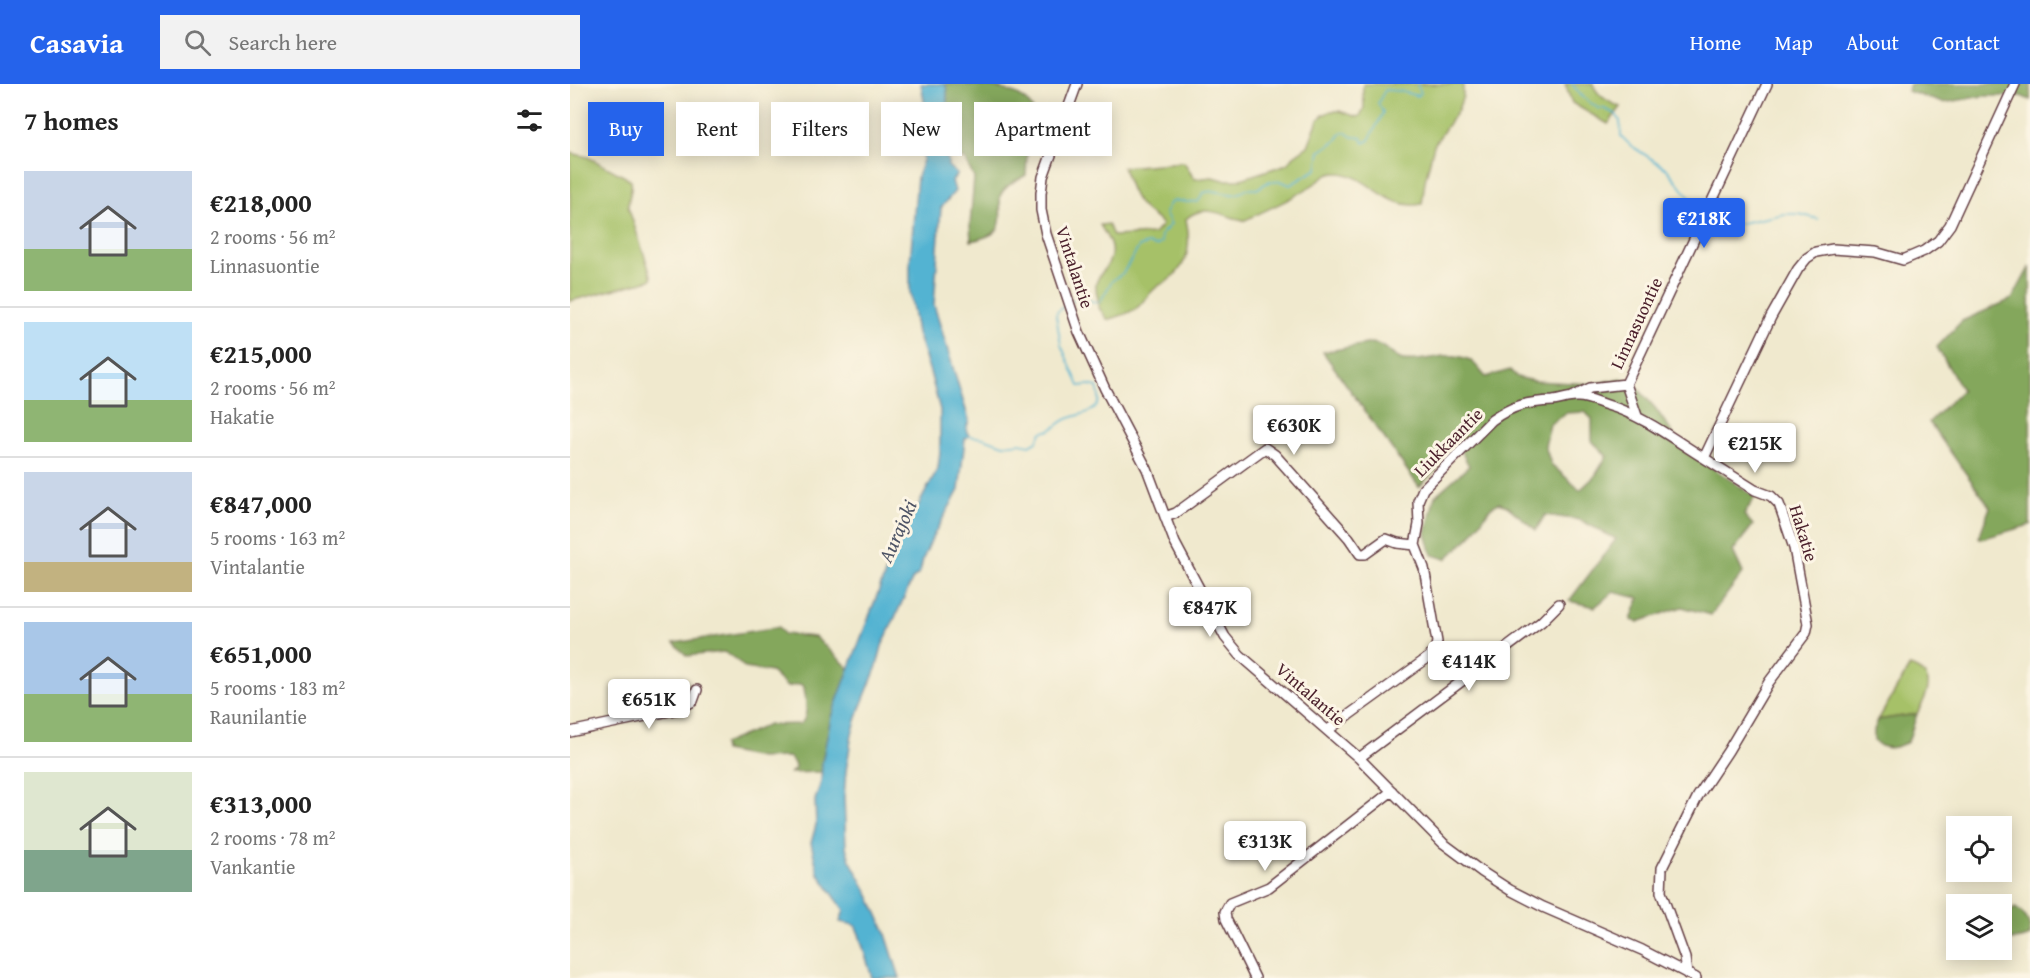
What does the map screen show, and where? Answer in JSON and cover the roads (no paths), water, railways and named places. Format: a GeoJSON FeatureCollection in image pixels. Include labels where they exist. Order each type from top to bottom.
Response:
{"type":"FeatureCollection","features":[{"type":"Feature","properties":{"kind":"street","name":"Vintalantie"},"geometry":{"type":"LineString","coordinates":[[1077,84],[1043,177],[1041,210],[1046,234],[1079,332],[1105,389],[1147,469],[1179,551],[1225,637],[1240,655],[1359,758],[1443,843],[1510,890],[1543,907],[1642,950],[1692,976]]}},
{"type":"Feature","properties":{"kind":"street","name":"Linnasuontie"},"geometry":{"type":"LineString","coordinates":[[1636,416],[1626,384],[1767,84]]}},
{"type":"Feature","properties":{"kind":"street"},"geometry":{"type":"LineString","coordinates":[[1704,458],[1771,317],[1803,261],[1812,254],[1833,249],[1875,252],[1903,260],[1924,251],[1938,241],[1950,225],[2015,84]]}},
{"type":"Feature","properties":{"kind":"street"},"geometry":{"type":"LineString","coordinates":[[1572,398],[1590,388],[1626,384]]}},
{"type":"Feature","properties":{"kind":"street","name":"Liukkaantie"},"geometry":{"type":"LineString","coordinates":[[1328,730],[1436,650],[1437,642],[1424,568],[1415,545],[1419,524],[1418,501],[1420,493],[1492,420],[1522,404],[1563,400],[1576,396],[1616,406],[1704,458]]}},
{"type":"Feature","properties":{"kind":"street"},"geometry":{"type":"LineString","coordinates":[[1165,517],[1176,513],[1265,448],[1275,455],[1349,538],[1360,554],[1365,554],[1386,539],[1415,545]]}},
{"type":"Feature","properties":{"kind":"street","name":"Hakatie"},"geometry":{"type":"LineString","coordinates":[[1692,976],[1663,899],[1660,885],[1662,868],[1698,796],[1728,752],[1769,682],[1806,633],[1808,624],[1794,548],[1779,504],[1771,496],[1749,486],[1704,458]]}},
{"type":"Feature","properties":{"kind":"street"},"geometry":{"type":"LineString","coordinates":[[1359,758],[1541,622],[1560,604]]}},
{"type":"Feature","properties":{"kind":"street"},"geometry":{"type":"LineString","coordinates":[[570,732],[679,709],[693,701],[697,690]]}},
{"type":"Feature","properties":{"kind":"street"},"geometry":{"type":"LineString","coordinates":[[1255,978],[1226,919],[1226,907],[1232,902],[1269,887],[1392,791]]}},
{"type":"Feature","properties":{"kind":"water"},"geometry":{"type":"Polygon","coordinates":[[[921,84],[945,84],[947,102],[924,102],[921,84]]]}},
{"type":"Feature","properties":{"kind":"water"},"geometry":{"type":"Polygon","coordinates":[[[923,156],[945,156],[948,166],[957,174],[952,181],[955,191],[941,208],[934,305],[969,420],[966,430],[969,436],[965,439],[959,490],[933,536],[920,572],[912,580],[882,646],[852,734],[844,797],[846,847],[850,860],[885,931],[900,978],[872,978],[855,925],[840,922],[844,910],[818,873],[811,843],[816,825],[815,800],[821,782],[822,762],[831,717],[893,553],[938,468],[940,410],[917,333],[910,292],[917,177],[923,156]]]}},
{"type":"Feature","properties":{"kind":"waterway"},"geometry":{"type":"LineString","coordinates":[[1073,300],[1100,302],[1112,281],[1123,273],[1139,247],[1147,244],[1156,246],[1161,243],[1161,235],[1171,224],[1165,213],[1171,202],[1198,202],[1203,193],[1215,191],[1235,194],[1247,189],[1257,189],[1270,181],[1281,181],[1290,185],[1317,169],[1320,151],[1336,141],[1342,132],[1352,137],[1361,137],[1364,143],[1369,140],[1383,112],[1378,103],[1385,90],[1418,96],[1421,93],[1417,84]]}},
{"type":"Feature","properties":{"kind":"waterway"},"geometry":{"type":"LineString","coordinates":[[1572,84],[1584,98],[1599,109],[1602,108],[1616,114],[1620,121],[1621,136],[1630,145],[1667,169],[1701,212]]}},
{"type":"Feature","properties":{"kind":"waterway"},"geometry":{"type":"LineString","coordinates":[[1707,220],[1718,228],[1784,214],[1799,214],[1818,219]]}},
{"type":"Feature","properties":{"kind":"waterway"},"geometry":{"type":"LineString","coordinates":[[968,436],[984,438],[1003,445],[1020,443],[1030,445],[1037,441],[1042,432],[1096,407],[1099,402],[1097,387],[1079,386],[1061,345],[1056,316],[1063,307]]}},
{"type":"Feature","properties":{"kind":"water label","name":"Aurajoki"},"geometry":{"type":"Point","coordinates":[897,531]}}]}
